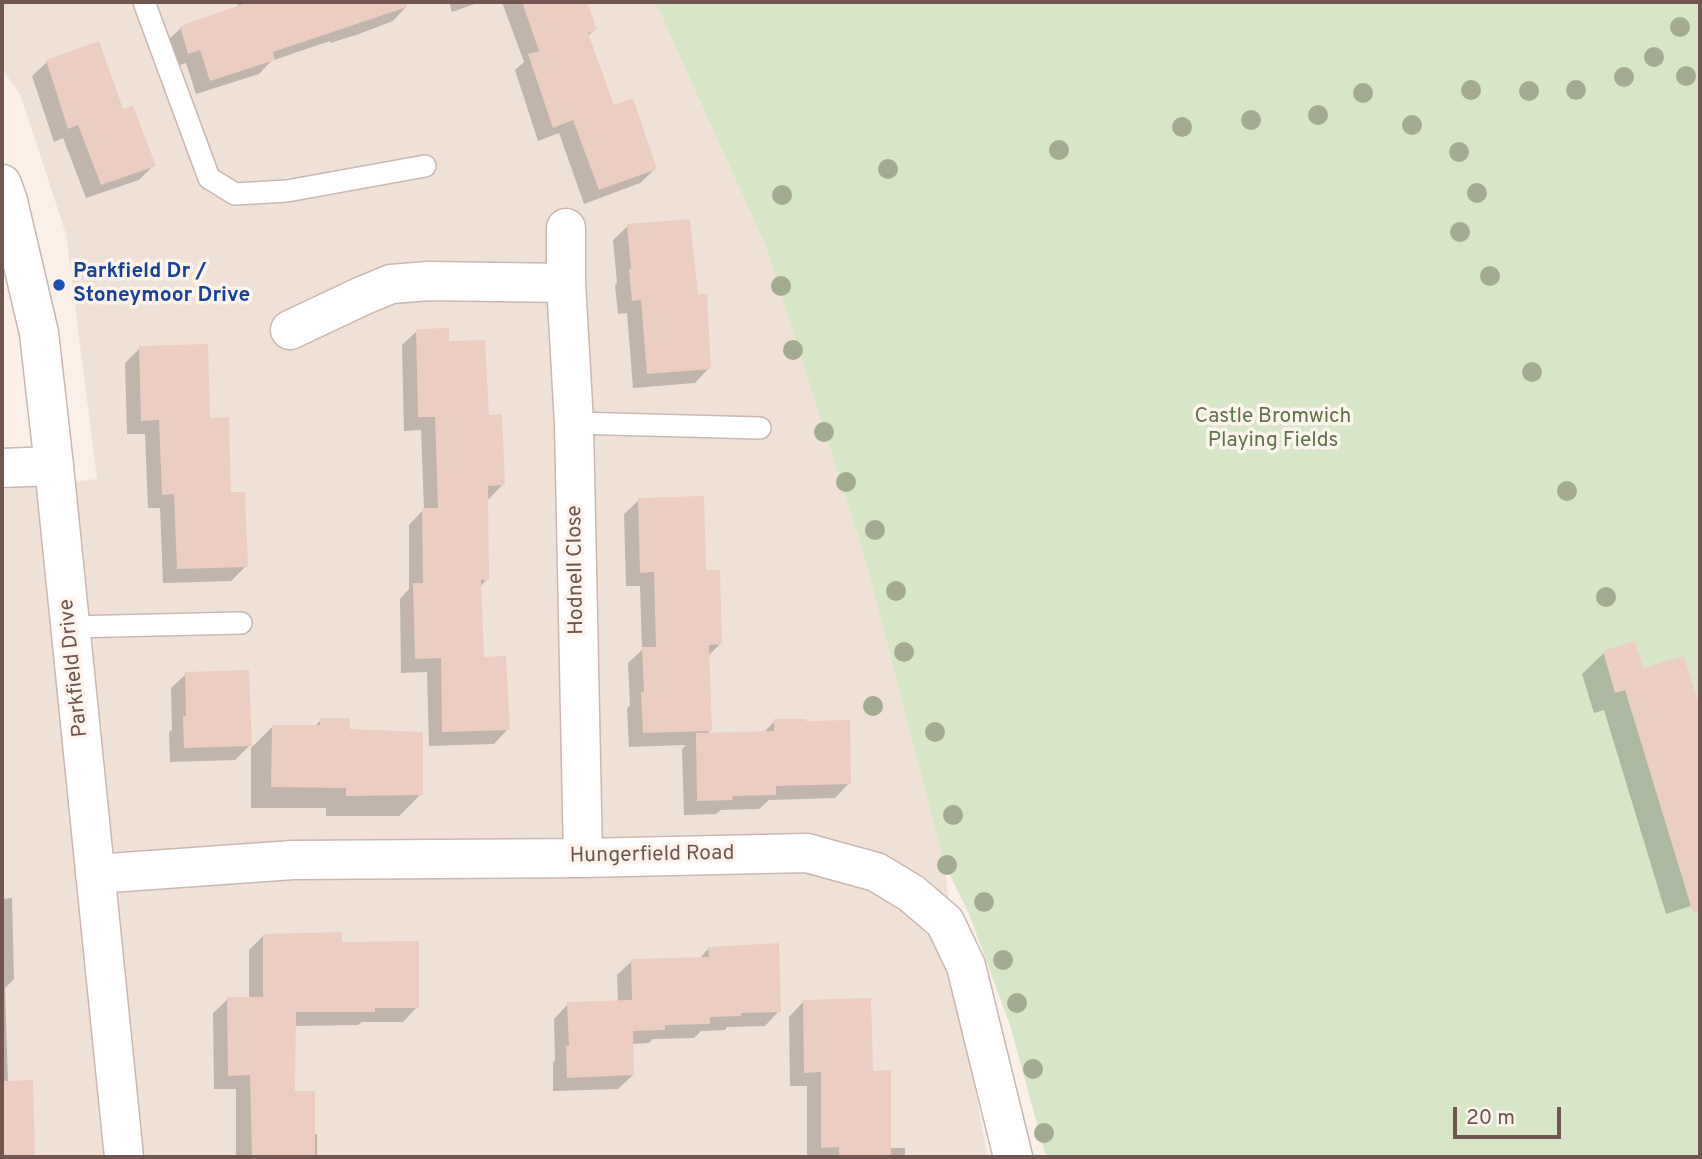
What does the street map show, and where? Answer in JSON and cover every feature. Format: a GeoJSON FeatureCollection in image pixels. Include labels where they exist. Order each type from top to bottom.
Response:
{"type":"FeatureCollection","features":[{"type":"Feature","properties":{"kind":"street","name":"Parkfield Drive"},"geometry":{"type":"LineString","coordinates":[[2,184],[39,333],[124,1157]]}},
{"type":"Feature","properties":{"kind":"street","name":"Hodnell Close"},"geometry":{"type":"LineString","coordinates":[[566,228],[566,283],[574,424],[583,858]]}},
{"type":"Feature","properties":{"kind":"street"},"geometry":{"type":"LineString","coordinates":[[290,330],[391,284],[429,281],[566,283]]}},
{"type":"Feature","properties":{"kind":"street"},"geometry":{"type":"LineString","coordinates":[[2,468],[54,466]]}},
{"type":"Feature","properties":{"kind":"street","name":"Hungerfield Road"},"geometry":{"type":"LineString","coordinates":[[95,874],[293,860],[807,853],[876,872],[911,892],[945,922],[966,966],[1013,1157]]}},
{"type":"Feature","properties":{"kind":"lane"},"geometry":{"type":"LineString","coordinates":[[144,2],[209,178],[235,194],[287,191],[425,166]]}},
{"type":"Feature","properties":{"kind":"lane"},"geometry":{"type":"LineString","coordinates":[[574,424],[760,428]]}},
{"type":"Feature","properties":{"kind":"lane"},"geometry":{"type":"LineString","coordinates":[[71,627],[241,623]]}},
{"type":"Feature","properties":{"kind":"shaded area"},"geometry":{"type":"Polygon","coordinates":[[[2,2],[655,2],[766,247],[865,559],[944,863],[978,1107],[988,1157],[2,1157],[2,490],[97,479],[66,234],[20,94],[2,69],[2,2]]]}},
{"type":"Feature","properties":{"kind":"green space","name":"Castle Bromwich Playing Fields"},"geometry":{"type":"Polygon","coordinates":[[[655,2],[1700,2],[1700,1157],[1046,1157],[1010,1025],[969,914],[944,863],[865,559],[766,247],[655,2]]]}},
{"type":"Feature","properties":{"kind":"building"},"geometry":{"type":"Polygon","coordinates":[[[249,2],[406,2],[407,7],[273,52],[275,60],[210,81],[200,50],[188,54],[180,26],[249,2]]]}},
{"type":"Feature","properties":{"kind":"building"},"geometry":{"type":"Polygon","coordinates":[[[522,2],[587,2],[597,30],[588,33],[614,105],[633,98],[657,169],[599,190],[573,120],[553,128],[528,54],[539,51],[522,2]]]}},
{"type":"Feature","properties":{"kind":"building"},"geometry":{"type":"Polygon","coordinates":[[[99,41],[123,109],[133,106],[156,166],[101,185],[78,125],[68,129],[46,60],[99,41]]]}},
{"type":"Feature","properties":{"kind":"building"},"geometry":{"type":"Polygon","coordinates":[[[690,219],[698,294],[707,294],[711,369],[647,374],[641,300],[632,301],[627,224],[690,219]]]}},
{"type":"Feature","properties":{"kind":"building"},"geometry":{"type":"Polygon","coordinates":[[[449,328],[449,341],[485,340],[489,415],[502,414],[505,485],[488,486],[489,580],[481,580],[484,657],[506,656],[510,730],[442,732],[441,658],[415,659],[413,583],[423,583],[422,508],[438,508],[435,417],[418,417],[416,329],[449,328]]]}},
{"type":"Feature","properties":{"kind":"building"},"geometry":{"type":"Polygon","coordinates":[[[208,344],[210,418],[229,417],[231,492],[245,492],[248,567],[177,569],[174,494],[162,495],[159,420],[141,421],[139,346],[208,344]]]}},
{"type":"Feature","properties":{"kind":"building"},"geometry":{"type":"Polygon","coordinates":[[[704,496],[706,570],[720,570],[722,644],[709,645],[712,731],[643,733],[642,647],[656,647],[654,572],[640,573],[638,498],[704,496]]]}},
{"type":"Feature","properties":{"kind":"building"},"geometry":{"type":"Polygon","coordinates":[[[1635,641],[1643,668],[1684,656],[1700,709],[1700,912],[1693,913],[1625,690],[1615,693],[1603,651],[1635,641]]]}},
{"type":"Feature","properties":{"kind":"building"},"geometry":{"type":"Polygon","coordinates":[[[249,670],[252,746],[184,748],[185,672],[249,670]]]}},
{"type":"Feature","properties":{"kind":"building"},"geometry":{"type":"Polygon","coordinates":[[[320,718],[350,718],[350,729],[423,732],[423,795],[346,796],[346,788],[271,787],[272,725],[320,725],[320,718]]]}},
{"type":"Feature","properties":{"kind":"building"},"geometry":{"type":"Polygon","coordinates":[[[774,719],[850,720],[851,784],[776,786],[776,795],[732,796],[733,800],[697,801],[696,733],[774,731],[774,719]]]}},
{"type":"Feature","properties":{"kind":"building"},"geometry":{"type":"Polygon","coordinates":[[[342,932],[342,942],[419,941],[419,1008],[375,1008],[375,1012],[296,1012],[295,1091],[315,1091],[315,1157],[252,1157],[250,1075],[228,1076],[227,997],[263,997],[263,934],[342,932]]]}},
{"type":"Feature","properties":{"kind":"building"},"geometry":{"type":"Polygon","coordinates":[[[779,943],[781,1012],[741,1013],[741,1016],[710,1017],[710,1024],[665,1025],[665,1030],[633,1031],[634,1075],[567,1078],[567,1002],[632,1000],[631,959],[709,957],[708,947],[779,943]]]}},
{"type":"Feature","properties":{"kind":"building"},"geometry":{"type":"Polygon","coordinates":[[[871,998],[873,1071],[891,1070],[891,1157],[839,1157],[839,1147],[821,1148],[821,1072],[804,1073],[803,1000],[871,998]]]}},
{"type":"Feature","properties":{"kind":"building"},"geometry":{"type":"Polygon","coordinates":[[[33,1080],[35,1157],[2,1157],[2,1081],[33,1080]]]}},
{"type":"Feature","properties":{"kind":"place","name":"Parkfield Dr / Stoneymoor Drive"},"geometry":{"type":"Point","coordinates":[59,285]}}]}
